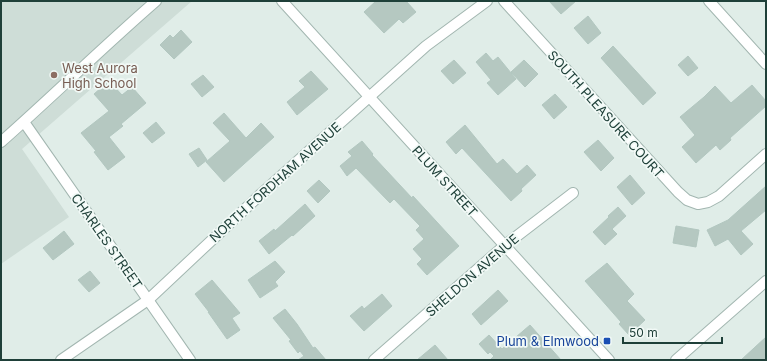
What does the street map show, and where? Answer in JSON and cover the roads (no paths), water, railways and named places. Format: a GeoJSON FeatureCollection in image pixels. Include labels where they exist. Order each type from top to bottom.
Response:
{"type":"FeatureCollection","features":[{"type":"Feature","properties":{"kind":"street"},"geometry":{"type":"LineString","coordinates":[[1,142],[156,1]]}},
{"type":"Feature","properties":{"kind":"street","name":"PLUM STREET"},"geometry":{"type":"LineString","coordinates":[[282,1],[609,360]]}},
{"type":"Feature","properties":{"kind":"street","name":"NORTH FORDHAM AVENUE"},"geometry":{"type":"LineString","coordinates":[[61,360],[148,300],[260,194],[426,46],[487,1]]}},
{"type":"Feature","properties":{"kind":"street","name":"SOUTH PLEASURE COURT"},"geometry":{"type":"LineString","coordinates":[[504,1],[678,192],[687,200],[698,204],[708,202],[719,196],[766,154]]}},
{"type":"Feature","properties":{"kind":"street"},"geometry":{"type":"LineString","coordinates":[[709,1],[766,64]]}},
{"type":"Feature","properties":{"kind":"street","name":"CHARLES STREET"},"geometry":{"type":"LineString","coordinates":[[24,122],[190,360]]}},
{"type":"Feature","properties":{"kind":"street","name":"SHELDON AVENUE"},"geometry":{"type":"LineString","coordinates":[[374,360],[504,246],[573,193]]}},
{"type":"Feature","properties":{"kind":"street"},"geometry":{"type":"LineString","coordinates":[[676,360],[766,281]]}},
{"type":"Feature","properties":{"kind":"place","name":"West Aurora High School"},"geometry":{"type":"Point","coordinates":[54,75]}},
{"type":"Feature","properties":{"kind":"place","name":"Plum & Elmwood"},"geometry":{"type":"Point","coordinates":[607,341]}}]}
